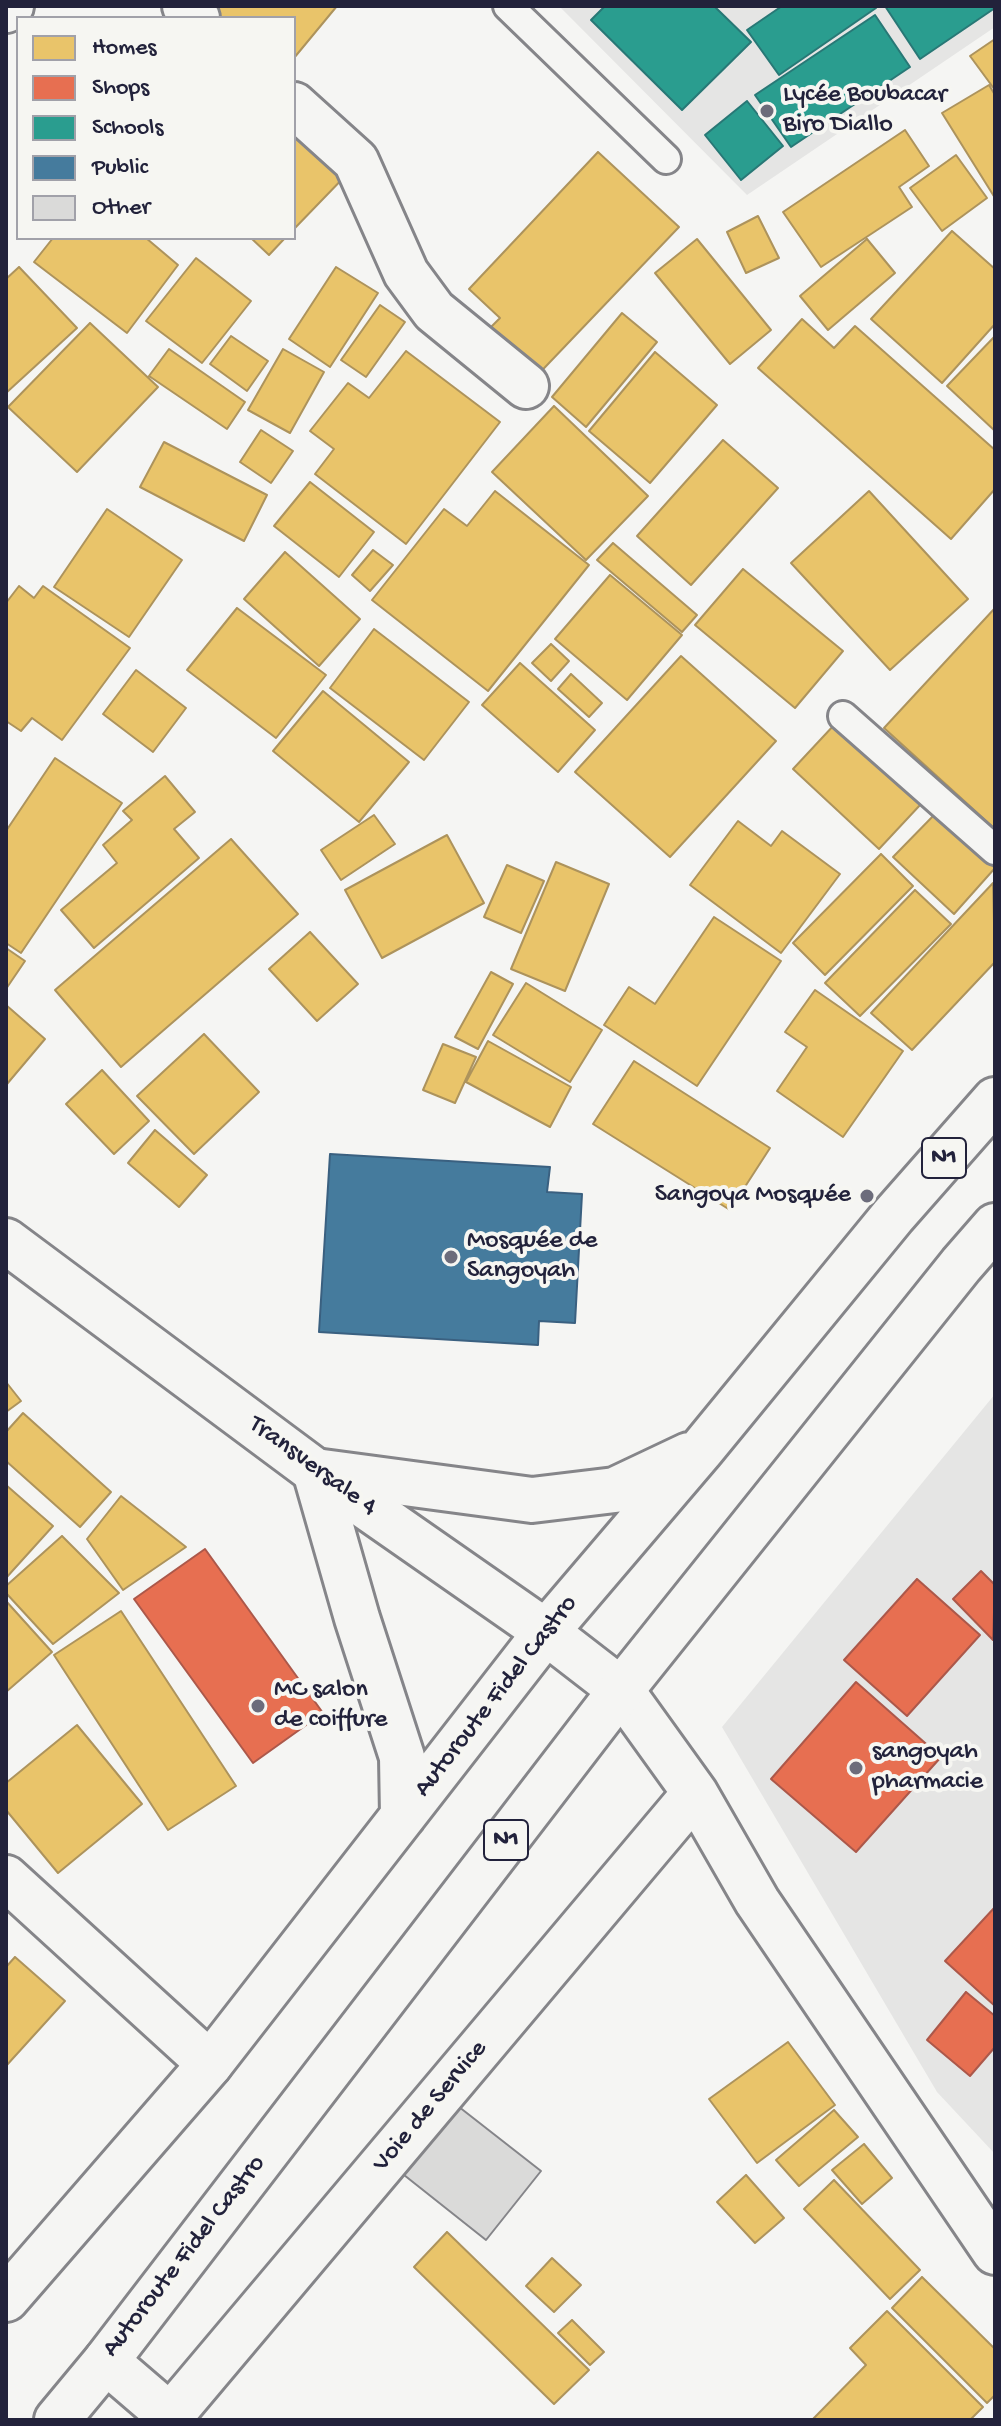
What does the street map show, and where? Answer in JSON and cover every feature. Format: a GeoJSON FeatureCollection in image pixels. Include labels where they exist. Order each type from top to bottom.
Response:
{"type":"FeatureCollection","features":[{"type":"Feature","properties":{"kind":"main road"},"geometry":{"type":"LineString","coordinates":[[6,10],[11,6]]}},
{"type":"Feature","properties":{"kind":"main road"},"geometry":{"type":"LineString","coordinates":[[296,107],[356,161],[406,273],[434,311],[526,386]]}},
{"type":"Feature","properties":{"kind":"main road","name":"Autoroute Fidel Castro"},"geometry":{"type":"LineString","coordinates":[[6,2299],[210,2064],[546,1632],[702,1449],[893,1216],[995,1100]]}},
{"type":"Feature","properties":{"kind":"main road","name":"Autoroute Fidel Castro"},"geometry":{"type":"LineString","coordinates":[[57,2420],[106,2361],[621,1690],[995,1226]]}},
{"type":"Feature","properties":{"kind":"main road","name":"Transversale 4"},"geometry":{"type":"LineString","coordinates":[[6,1241],[315,1471],[546,1632],[621,1690],[695,1793],[757,1901],[995,2252]]}},
{"type":"Feature","properties":{"kind":"main road"},"geometry":{"type":"LineString","coordinates":[[403,1816],[402,1757],[357,1618],[315,1471],[532,1500],[615,1490],[702,1449]]}},
{"type":"Feature","properties":{"kind":"main road","name":"Voie de Service"},"geometry":{"type":"LineString","coordinates":[[168,2418],[695,1793]]}},
{"type":"Feature","properties":{"kind":"main road"},"geometry":{"type":"LineString","coordinates":[[6,1878],[210,2064]]}},
{"type":"Feature","properties":{"kind":"main road"},"geometry":{"type":"LineString","coordinates":[[106,2361],[168,2418]]}},
{"type":"Feature","properties":{"kind":"lane"},"geometry":{"type":"LineString","coordinates":[[508,6],[666,159]]}},
{"type":"Feature","properties":{"kind":"lane"},"geometry":{"type":"LineString","coordinates":[[843,716],[995,850]]}},
{"type":"Feature","properties":{"kind":"shaded area","name":"Lycée Boubacar Biro Diallo"},"geometry":{"type":"Polygon","coordinates":[[[559,6],[995,6],[995,27],[747,195],[559,6]]]}},
{"type":"Feature","properties":{"kind":"shaded area"},"geometry":{"type":"Polygon","coordinates":[[[995,1394],[995,2154],[937,2092],[722,1727],[995,1394]]]}},
{"type":"Feature","properties":{"kind":"building: Homes"},"geometry":{"type":"Polygon","coordinates":[[[206,6],[337,6],[296,56],[296,16],[216,16],[206,6]]]}},
{"type":"Feature","properties":{"kind":"building: Homes"},"geometry":{"type":"Polygon","coordinates":[[[995,39],[995,90],[970,56],[995,39]]]}},
{"type":"Feature","properties":{"kind":"building: Homes"},"geometry":{"type":"Polygon","coordinates":[[[989,85],[995,95],[995,198],[942,113],[989,85]]]}},
{"type":"Feature","properties":{"kind":"building: Homes"},"geometry":{"type":"Polygon","coordinates":[[[296,118],[351,170],[296,227],[296,118]]]}},
{"type":"Feature","properties":{"kind":"building: Homes"},"geometry":{"type":"Polygon","coordinates":[[[905,130],[929,166],[899,187],[912,207],[821,267],[783,212],[905,130]]]}},
{"type":"Feature","properties":{"kind":"building: Homes"},"geometry":{"type":"Polygon","coordinates":[[[598,152],[679,227],[528,385],[479,339],[500,318],[469,289],[598,152]]]}},
{"type":"Feature","properties":{"kind":"building: Homes"},"geometry":{"type":"Polygon","coordinates":[[[956,155],[987,198],[942,231],[910,188],[956,155]]]}},
{"type":"Feature","properties":{"kind":"building: Homes"},"geometry":{"type":"Polygon","coordinates":[[[758,216],[779,258],[746,273],[727,232],[758,216]]]}},
{"type":"Feature","properties":{"kind":"building: Homes"},"geometry":{"type":"Polygon","coordinates":[[[952,231],[995,269],[995,324],[942,383],[871,319],[952,231]]]}},
{"type":"Feature","properties":{"kind":"building: Homes"},"geometry":{"type":"Polygon","coordinates":[[[697,239],[771,330],[730,364],[655,273],[697,239]]]}},
{"type":"Feature","properties":{"kind":"building: Homes"},"geometry":{"type":"Polygon","coordinates":[[[867,239],[895,273],[828,330],[800,296],[867,239]]]}},
{"type":"Feature","properties":{"kind":"building: Homes"},"geometry":{"type":"Polygon","coordinates":[[[51,240],[148,240],[178,265],[127,333],[34,262],[51,240]]]}},
{"type":"Feature","properties":{"kind":"building: Homes"},"geometry":{"type":"Polygon","coordinates":[[[253,240],[283,240],[269,255],[253,240]]]}},
{"type":"Feature","properties":{"kind":"building: Homes"},"geometry":{"type":"Polygon","coordinates":[[[196,258],[251,301],[202,363],[146,321],[196,258]]]}},
{"type":"Feature","properties":{"kind":"building: Homes"},"geometry":{"type":"Polygon","coordinates":[[[19,267],[77,328],[6,393],[6,279],[19,267]]]}},
{"type":"Feature","properties":{"kind":"building: Homes"},"geometry":{"type":"Polygon","coordinates":[[[336,267],[378,293],[330,367],[289,339],[336,267]]]}},
{"type":"Feature","properties":{"kind":"building: Homes"},"geometry":{"type":"Polygon","coordinates":[[[380,305],[405,322],[366,377],[341,360],[380,305]]]}},
{"type":"Feature","properties":{"kind":"building: Homes"},"geometry":{"type":"Polygon","coordinates":[[[622,313],[657,342],[586,427],[552,397],[622,313]]]}},
{"type":"Feature","properties":{"kind":"building: Homes"},"geometry":{"type":"Polygon","coordinates":[[[802,319],[834,348],[855,326],[995,450],[995,489],[951,539],[758,368],[802,319]]]}},
{"type":"Feature","properties":{"kind":"building: Homes"},"geometry":{"type":"Polygon","coordinates":[[[90,323],[158,387],[77,472],[8,407],[90,323]]]}},
{"type":"Feature","properties":{"kind":"building: Homes"},"geometry":{"type":"Polygon","coordinates":[[[231,336],[268,361],[247,391],[210,364],[231,336]]]}},
{"type":"Feature","properties":{"kind":"building: Homes"},"geometry":{"type":"Polygon","coordinates":[[[995,336],[995,431],[947,386],[995,336]]]}},
{"type":"Feature","properties":{"kind":"building: Homes"},"geometry":{"type":"Polygon","coordinates":[[[169,349],[245,402],[227,429],[149,376],[169,349]]]}},
{"type":"Feature","properties":{"kind":"building: Homes"},"geometry":{"type":"Polygon","coordinates":[[[283,349],[324,372],[290,433],[248,410],[283,349]]]}},
{"type":"Feature","properties":{"kind":"building: Homes"},"geometry":{"type":"Polygon","coordinates":[[[406,351],[500,422],[406,544],[315,474],[334,449],[310,431],[348,383],[369,398],[406,351]]]}},
{"type":"Feature","properties":{"kind":"building: Homes"},"geometry":{"type":"Polygon","coordinates":[[[655,352],[717,405],[650,483],[589,431],[655,352]]]}},
{"type":"Feature","properties":{"kind":"building: Homes"},"geometry":{"type":"Polygon","coordinates":[[[554,406],[648,496],[586,560],[492,472],[554,406]]]}},
{"type":"Feature","properties":{"kind":"building: Homes"},"geometry":{"type":"Polygon","coordinates":[[[261,430],[293,451],[271,483],[240,462],[261,430]]]}},
{"type":"Feature","properties":{"kind":"building: Homes"},"geometry":{"type":"Polygon","coordinates":[[[723,440],[778,488],[691,585],[637,536],[723,440]]]}},
{"type":"Feature","properties":{"kind":"building: Homes"},"geometry":{"type":"Polygon","coordinates":[[[164,442],[267,495],[244,541],[140,487],[164,442]]]}},
{"type":"Feature","properties":{"kind":"building: Homes"},"geometry":{"type":"Polygon","coordinates":[[[310,482],[374,532],[339,577],[274,526],[310,482]]]}},
{"type":"Feature","properties":{"kind":"building: Homes"},"geometry":{"type":"Polygon","coordinates":[[[495,491],[589,565],[488,691],[372,600],[444,509],[467,526],[495,491]]]}},
{"type":"Feature","properties":{"kind":"building: Homes"},"geometry":{"type":"Polygon","coordinates":[[[869,491],[968,599],[890,670],[791,563],[869,491]]]}},
{"type":"Feature","properties":{"kind":"building: Homes"},"geometry":{"type":"Polygon","coordinates":[[[107,509],[182,560],[129,637],[54,587],[107,509]]]}},
{"type":"Feature","properties":{"kind":"building: Homes"},"geometry":{"type":"Polygon","coordinates":[[[613,543],[697,615],[682,632],[597,560],[613,543]]]}},
{"type":"Feature","properties":{"kind":"building: Homes"},"geometry":{"type":"Polygon","coordinates":[[[373,550],[393,565],[370,591],[352,575],[373,550]]]}},
{"type":"Feature","properties":{"kind":"building: Homes"},"geometry":{"type":"Polygon","coordinates":[[[285,552],[360,619],[319,666],[244,599],[285,552]]]}},
{"type":"Feature","properties":{"kind":"building: Homes"},"geometry":{"type":"Polygon","coordinates":[[[743,569],[843,651],[795,708],[695,625],[743,569]]]}},
{"type":"Feature","properties":{"kind":"building: Homes"},"geometry":{"type":"Polygon","coordinates":[[[610,575],[682,635],[627,700],[555,639],[610,575]]]}},
{"type":"Feature","properties":{"kind":"building: Homes"},"geometry":{"type":"Polygon","coordinates":[[[19,586],[34,598],[43,586],[130,648],[62,740],[32,718],[21,731],[6,721],[6,603],[19,586]]]}},
{"type":"Feature","properties":{"kind":"building: Homes"},"geometry":{"type":"Polygon","coordinates":[[[237,608],[326,675],[276,738],[187,670],[237,608]]]}},
{"type":"Feature","properties":{"kind":"building: Homes"},"geometry":{"type":"Polygon","coordinates":[[[995,608],[995,829],[884,728],[995,608]]]}},
{"type":"Feature","properties":{"kind":"building: Homes"},"geometry":{"type":"Polygon","coordinates":[[[374,629],[469,702],[424,760],[330,688],[374,629]]]}},
{"type":"Feature","properties":{"kind":"building: Homes"},"geometry":{"type":"Polygon","coordinates":[[[551,644],[569,661],[551,681],[532,663],[551,644]]]}},
{"type":"Feature","properties":{"kind":"building: Homes"},"geometry":{"type":"Polygon","coordinates":[[[681,656],[776,741],[670,857],[575,772],[681,656]]]}},
{"type":"Feature","properties":{"kind":"building: Homes"},"geometry":{"type":"Polygon","coordinates":[[[520,663],[595,730],[558,772],[482,705],[520,663]]]}},
{"type":"Feature","properties":{"kind":"building: Homes"},"geometry":{"type":"Polygon","coordinates":[[[136,670],[186,708],[153,752],[103,714],[136,670]]]}},
{"type":"Feature","properties":{"kind":"building: Homes"},"geometry":{"type":"Polygon","coordinates":[[[571,674],[602,703],[589,717],[558,689],[571,674]]]}},
{"type":"Feature","properties":{"kind":"building: Homes"},"geometry":{"type":"Polygon","coordinates":[[[323,691],[409,762],[359,822],[273,751],[323,691]]]}},
{"type":"Feature","properties":{"kind":"building: Homes"},"geometry":{"type":"Polygon","coordinates":[[[835,724],[921,804],[879,849],[793,769],[835,724]]]}},
{"type":"Feature","properties":{"kind":"building: Homes"},"geometry":{"type":"Polygon","coordinates":[[[55,758],[122,803],[21,953],[6,943],[6,831],[55,758]]]}},
{"type":"Feature","properties":{"kind":"building: Homes"},"geometry":{"type":"Polygon","coordinates":[[[165,776],[195,812],[174,829],[199,858],[94,948],[61,910],[117,863],[103,845],[132,820],[123,811],[165,776]]]}},
{"type":"Feature","properties":{"kind":"building: Homes"},"geometry":{"type":"Polygon","coordinates":[[[937,812],[995,868],[954,914],[893,857],[937,812]]]}},
{"type":"Feature","properties":{"kind":"building: Homes"},"geometry":{"type":"Polygon","coordinates":[[[374,815],[395,844],[341,880],[321,850],[374,815]]]}},
{"type":"Feature","properties":{"kind":"building: Homes"},"geometry":{"type":"Polygon","coordinates":[[[738,821],[771,846],[782,831],[840,874],[781,953],[690,885],[738,821]]]}},
{"type":"Feature","properties":{"kind":"building: Homes"},"geometry":{"type":"Polygon","coordinates":[[[447,835],[484,903],[382,958],[345,890],[447,835]]]}},
{"type":"Feature","properties":{"kind":"building: Homes"},"geometry":{"type":"Polygon","coordinates":[[[231,839],[298,914],[121,1067],[55,990],[231,839]]]}},
{"type":"Feature","properties":{"kind":"building: Homes"},"geometry":{"type":"Polygon","coordinates":[[[881,854],[913,886],[825,975],[793,943],[881,854]]]}},
{"type":"Feature","properties":{"kind":"building: Homes"},"geometry":{"type":"Polygon","coordinates":[[[556,862],[609,884],[565,991],[511,969],[556,862]]]}},
{"type":"Feature","properties":{"kind":"building: Homes"},"geometry":{"type":"Polygon","coordinates":[[[507,865],[544,881],[521,933],[484,917],[507,865]]]}},
{"type":"Feature","properties":{"kind":"building: Homes"},"geometry":{"type":"Polygon","coordinates":[[[993,883],[995,962],[912,1050],[871,1013],[993,883]]]}},
{"type":"Feature","properties":{"kind":"building: Homes"},"geometry":{"type":"Polygon","coordinates":[[[915,890],[951,924],[860,1016],[825,983],[915,890]]]}},
{"type":"Feature","properties":{"kind":"building: Homes"},"geometry":{"type":"Polygon","coordinates":[[[714,917],[781,961],[697,1086],[604,1025],[629,987],[655,1004],[714,917]]]}},
{"type":"Feature","properties":{"kind":"building: Homes"},"geometry":{"type":"Polygon","coordinates":[[[310,932],[358,984],[317,1021],[269,969],[310,932]]]}},
{"type":"Feature","properties":{"kind":"building: Homes"},"geometry":{"type":"Polygon","coordinates":[[[6,948],[25,961],[6,989],[6,948]]]}},
{"type":"Feature","properties":{"kind":"building: Homes"},"geometry":{"type":"Polygon","coordinates":[[[491,972],[513,984],[478,1049],[455,1037],[491,972]]]}},
{"type":"Feature","properties":{"kind":"building: Homes"},"geometry":{"type":"Polygon","coordinates":[[[526,983],[602,1030],[570,1082],[493,1035],[526,983]]]}},
{"type":"Feature","properties":{"kind":"building: Homes"},"geometry":{"type":"Polygon","coordinates":[[[815,990],[903,1051],[843,1137],[777,1091],[807,1047],[785,1032],[815,990]]]}},
{"type":"Feature","properties":{"kind":"building: Homes"},"geometry":{"type":"Polygon","coordinates":[[[6,1005],[45,1039],[7,1084],[6,1083],[6,1005]]]}},
{"type":"Feature","properties":{"kind":"building: Homes"},"geometry":{"type":"Polygon","coordinates":[[[204,1034],[259,1092],[194,1154],[137,1096],[204,1034]]]}},
{"type":"Feature","properties":{"kind":"building: Homes"},"geometry":{"type":"Polygon","coordinates":[[[488,1041],[571,1087],[550,1127],[466,1082],[488,1041]]]}},
{"type":"Feature","properties":{"kind":"building: Homes"},"geometry":{"type":"Polygon","coordinates":[[[443,1044],[476,1057],[455,1103],[423,1090],[443,1044]]]}},
{"type":"Feature","properties":{"kind":"building: Homes"},"geometry":{"type":"Polygon","coordinates":[[[634,1061],[770,1148],[730,1210],[593,1124],[634,1061]]]}},
{"type":"Feature","properties":{"kind":"building: Homes"},"geometry":{"type":"Polygon","coordinates":[[[102,1070],[149,1121],[114,1154],[66,1104],[102,1070]]]}},
{"type":"Feature","properties":{"kind":"building: Homes"},"geometry":{"type":"Polygon","coordinates":[[[155,1130],[207,1175],[179,1207],[128,1163],[155,1130]]]}},
{"type":"Feature","properties":{"kind":"building: Homes"},"geometry":{"type":"Polygon","coordinates":[[[6,1382],[21,1401],[6,1412],[6,1382]]]}},
{"type":"Feature","properties":{"kind":"building: Homes"},"geometry":{"type":"Polygon","coordinates":[[[23,1413],[111,1492],[80,1527],[6,1461],[6,1432],[23,1413]]]}},
{"type":"Feature","properties":{"kind":"building: Homes"},"geometry":{"type":"Polygon","coordinates":[[[6,1485],[53,1526],[6,1578],[6,1485]]]}},
{"type":"Feature","properties":{"kind":"building: Homes"},"geometry":{"type":"Polygon","coordinates":[[[121,1496],[186,1547],[123,1590],[87,1539],[121,1496]]]}},
{"type":"Feature","properties":{"kind":"building: Homes"},"geometry":{"type":"Polygon","coordinates":[[[62,1536],[119,1593],[53,1644],[6,1593],[6,1586],[62,1536]]]}},
{"type":"Feature","properties":{"kind":"building: Homes"},"geometry":{"type":"Polygon","coordinates":[[[6,1601],[52,1652],[6,1692],[6,1601]]]}},
{"type":"Feature","properties":{"kind":"building: Homes"},"geometry":{"type":"Polygon","coordinates":[[[121,1611],[236,1786],[168,1830],[54,1655],[121,1611]]]}},
{"type":"Feature","properties":{"kind":"building: Homes"},"geometry":{"type":"Polygon","coordinates":[[[77,1725],[142,1804],[58,1873],[6,1810],[6,1783],[77,1725]]]}},
{"type":"Feature","properties":{"kind":"building: Homes"},"geometry":{"type":"Polygon","coordinates":[[[15,1957],[65,2001],[6,2066],[6,1967],[15,1957]]]}},
{"type":"Feature","properties":{"kind":"building: Homes"},"geometry":{"type":"Polygon","coordinates":[[[788,2042],[835,2105],[757,2163],[709,2099],[788,2042]]]}},
{"type":"Feature","properties":{"kind":"building: Homes"},"geometry":{"type":"Polygon","coordinates":[[[834,2110],[858,2137],[799,2186],[776,2160],[834,2110]]]}},
{"type":"Feature","properties":{"kind":"building: Homes"},"geometry":{"type":"Polygon","coordinates":[[[864,2144],[892,2178],[862,2204],[832,2170],[864,2144]]]}},
{"type":"Feature","properties":{"kind":"building: Homes"},"geometry":{"type":"Polygon","coordinates":[[[746,2175],[784,2218],[755,2243],[717,2202],[746,2175]]]}},
{"type":"Feature","properties":{"kind":"building: Homes"},"geometry":{"type":"Polygon","coordinates":[[[834,2180],[920,2270],[890,2299],[804,2209],[834,2180]]]}},
{"type":"Feature","properties":{"kind":"building: Homes"},"geometry":{"type":"Polygon","coordinates":[[[447,2232],[589,2370],[554,2404],[414,2267],[447,2232]]]}},
{"type":"Feature","properties":{"kind":"building: Homes"},"geometry":{"type":"Polygon","coordinates":[[[552,2258],[581,2285],[554,2312],[526,2286],[552,2258]]]}},
{"type":"Feature","properties":{"kind":"building: Homes"},"geometry":{"type":"Polygon","coordinates":[[[922,2277],[995,2349],[995,2395],[987,2403],[892,2308],[922,2277]]]}},
{"type":"Feature","properties":{"kind":"building: Homes"},"geometry":{"type":"Polygon","coordinates":[[[887,2311],[983,2407],[970,2420],[812,2420],[866,2365],[850,2348],[887,2311]]]}},
{"type":"Feature","properties":{"kind":"building: Homes"},"geometry":{"type":"Polygon","coordinates":[[[572,2320],[604,2352],[590,2365],[558,2333],[572,2320]]]}},
{"type":"Feature","properties":{"kind":"building: Shops"},"geometry":{"type":"Polygon","coordinates":[[[205,1549],[323,1713],[253,1763],[134,1599],[205,1549]]]}},
{"type":"Feature","properties":{"kind":"building: Shops"},"geometry":{"type":"Polygon","coordinates":[[[981,1571],[995,1585],[993,1640],[953,1599],[981,1571]]]}},
{"type":"Feature","properties":{"kind":"building: Shops"},"geometry":{"type":"Polygon","coordinates":[[[917,1579],[980,1635],[907,1716],[844,1660],[917,1579]]]}},
{"type":"Feature","properties":{"kind":"building: Shops","name":"sangoyah pharmacie"},"geometry":{"type":"Polygon","coordinates":[[[856,1682],[941,1757],[856,1852],[771,1779],[856,1682]]]}},
{"type":"Feature","properties":{"kind":"building: Shops"},"geometry":{"type":"Polygon","coordinates":[[[995,1907],[995,2006],[945,1961],[995,1907]]]}},
{"type":"Feature","properties":{"kind":"building: Shops"},"geometry":{"type":"Polygon","coordinates":[[[966,1992],[995,2016],[995,2047],[970,2076],[927,2040],[966,1992]]]}},
{"type":"Feature","properties":{"kind":"building: Schools"},"geometry":{"type":"Polygon","coordinates":[[[605,6],[714,6],[751,42],[682,110],[591,20],[605,6]]]}},
{"type":"Feature","properties":{"kind":"building: Schools"},"geometry":{"type":"Polygon","coordinates":[[[782,6],[876,8],[779,75],[747,30],[782,6]]]}},
{"type":"Feature","properties":{"kind":"building: Schools"},"geometry":{"type":"Polygon","coordinates":[[[885,6],[995,6],[995,8],[920,59],[885,6]]]}},
{"type":"Feature","properties":{"kind":"building: Schools"},"geometry":{"type":"Polygon","coordinates":[[[875,15],[910,67],[791,147],[755,95],[875,15]]]}},
{"type":"Feature","properties":{"kind":"building: Schools"},"geometry":{"type":"Polygon","coordinates":[[[747,101],[783,146],[741,180],[705,135],[747,101]]]}},
{"type":"Feature","properties":{"kind":"building: Public","name":"Mosquée de Sangoyah"},"geometry":{"type":"Polygon","coordinates":[[[330,1154],[550,1167],[547,1192],[582,1194],[575,1323],[539,1321],[538,1345],[319,1332],[330,1154]]]}},
{"type":"Feature","properties":{"kind":"building: Other"},"geometry":{"type":"Polygon","coordinates":[[[454,2103],[541,2171],[486,2240],[399,2171],[454,2103]]]}},
{"type":"Feature","properties":{"kind":"place","name":"Lycée Boubacar Biro Diallo"},"geometry":{"type":"Point","coordinates":[767,111]}},
{"type":"Feature","properties":{"kind":"place","name":"Sangoya Mosquée"},"geometry":{"type":"Point","coordinates":[867,1196]}},
{"type":"Feature","properties":{"kind":"place","name":"Mosquée de Sangoyah"},"geometry":{"type":"Point","coordinates":[451,1257]}},
{"type":"Feature","properties":{"kind":"place","name":"MC salon de coiffure"},"geometry":{"type":"Point","coordinates":[258,1706]}},
{"type":"Feature","properties":{"kind":"place","name":"sangoyah pharmacie"},"geometry":{"type":"Point","coordinates":[856,1768]}}]}
